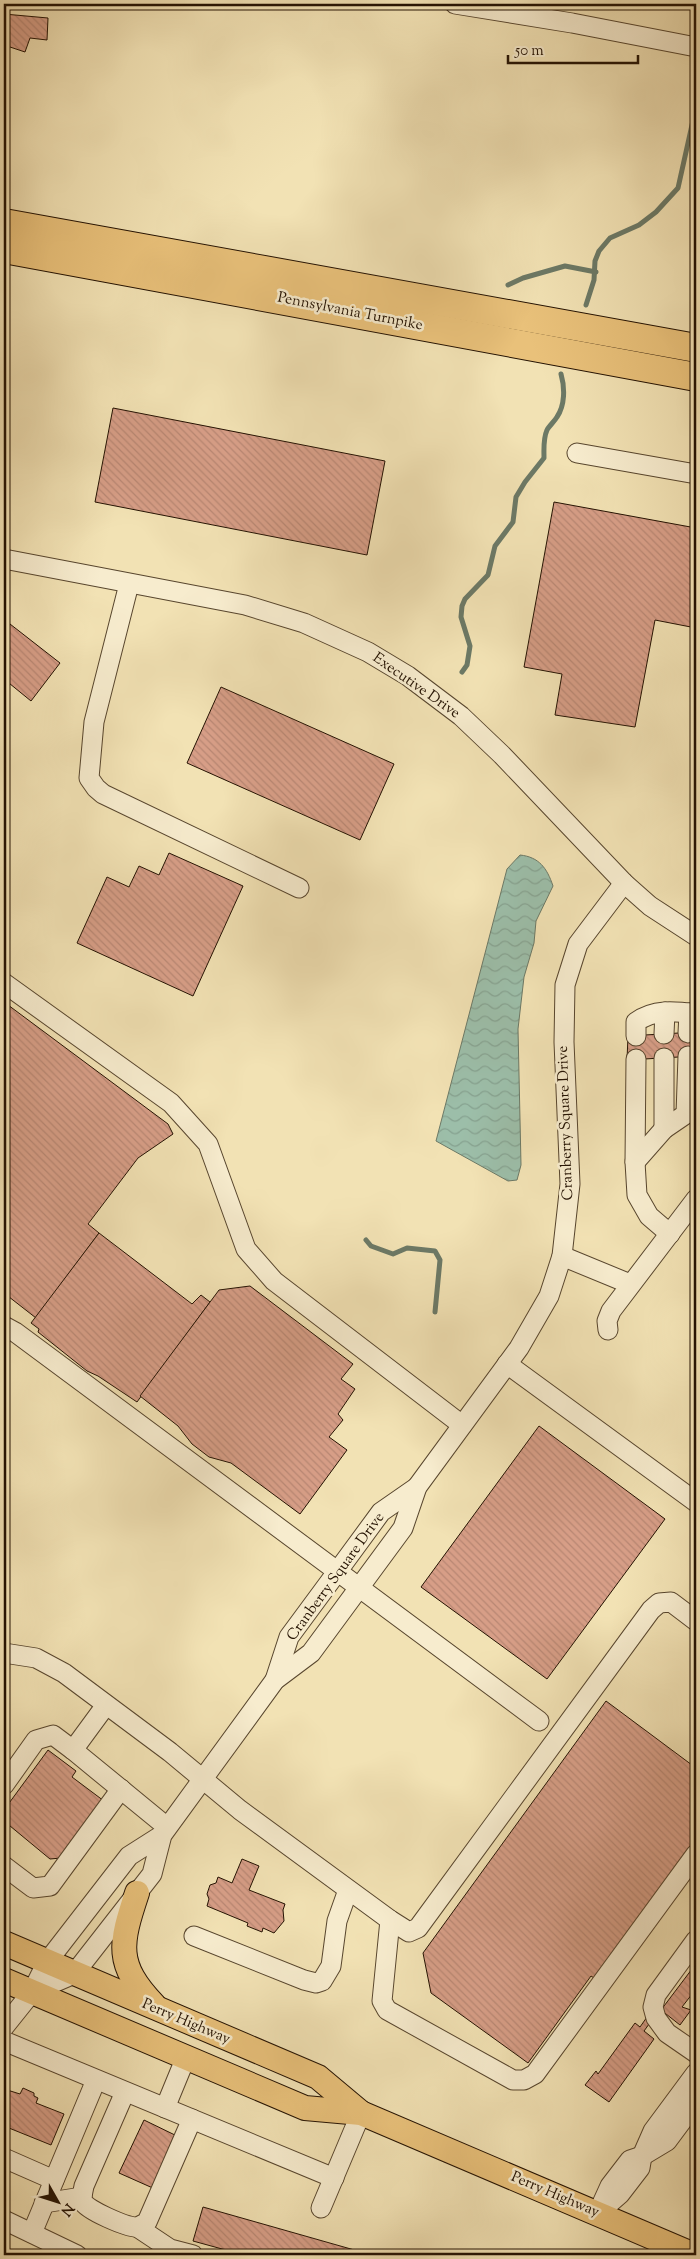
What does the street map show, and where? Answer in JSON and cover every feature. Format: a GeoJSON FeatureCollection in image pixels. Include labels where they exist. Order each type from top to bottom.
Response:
{"type":"FeatureCollection","features":[{"type":"Feature","properties":{"kind":"highway","name":"Pennsylvania Turnpike"},"geometry":{"type":"LineString","coordinates":[[4,224],[696,348]]}},
{"type":"Feature","properties":{"kind":"highway","name":"Pennsylvania Turnpike"},"geometry":{"type":"LineString","coordinates":[[4,249],[696,377]]}},
{"type":"Feature","properties":{"kind":"main road"},"geometry":{"type":"LineString","coordinates":[[137,1893],[125,1934],[126,1963],[134,1982],[159,2010]]}},
{"type":"Feature","properties":{"kind":"main road","name":"Perry Highway"},"geometry":{"type":"LineString","coordinates":[[4,1943],[318,2077],[360,2113],[694,2255]]}},
{"type":"Feature","properties":{"kind":"main road","name":"Perry Highway"},"geometry":{"type":"LineString","coordinates":[[4,1980],[305,2108],[360,2113]]}},
{"type":"Feature","properties":{"kind":"street"},"geometry":{"type":"LineString","coordinates":[[455,4],[572,23],[696,47]]}},
{"type":"Feature","properties":{"kind":"street"},"geometry":{"type":"LineString","coordinates":[[577,453],[696,474]]}},
{"type":"Feature","properties":{"kind":"street","name":"Executive Drive"},"geometry":{"type":"LineString","coordinates":[[4,559],[268,611],[330,633],[391,665],[443,702],[482,736],[624,883],[650,906],[696,936]]}},
{"type":"Feature","properties":{"kind":"street"},"geometry":{"type":"LineString","coordinates":[[129,584],[94,722],[89,778],[96,788],[104,794],[299,888]]}},
{"type":"Feature","properties":{"kind":"street","name":"Cranberry Square Drive"},"geometry":{"type":"LineString","coordinates":[[275,1680],[289,1637],[381,1512],[416,1487],[507,1364],[540,1314],[562,1256],[570,1184],[564,1042],[565,985],[578,944],[624,883]]}},
{"type":"Feature","properties":{"kind":"street"},"geometry":{"type":"LineString","coordinates":[[4,983],[171,1103],[208,1144],[246,1249],[274,1281],[462,1425]]}},
{"type":"Feature","properties":{"kind":"street"},"geometry":{"type":"LineString","coordinates":[[664,1034],[665,1012]]}},
{"type":"Feature","properties":{"kind":"street"},"geometry":{"type":"LineString","coordinates":[[636,1036],[636,1022],[647,1014],[665,1012],[693,1013],[688,1032]]}},
{"type":"Feature","properties":{"kind":"street"},"geometry":{"type":"LineString","coordinates":[[635,1162],[664,1129],[686,1114],[688,1056]]}},
{"type":"Feature","properties":{"kind":"street"},"geometry":{"type":"LineString","coordinates":[[664,1058],[664,1129]]}},
{"type":"Feature","properties":{"kind":"street"},"geometry":{"type":"LineString","coordinates":[[636,1059],[635,1184],[641,1204],[658,1226],[670,1234]]}},
{"type":"Feature","properties":{"kind":"street"},"geometry":{"type":"LineString","coordinates":[[608,1330],[607,1320],[611,1311],[696,1199]]}},
{"type":"Feature","properties":{"kind":"street"},"geometry":{"type":"LineString","coordinates":[[562,1256],[630,1284]]}},
{"type":"Feature","properties":{"kind":"street"},"geometry":{"type":"LineString","coordinates":[[4,1326],[15,1332],[539,1721]]}},
{"type":"Feature","properties":{"kind":"street"},"geometry":{"type":"LineString","coordinates":[[507,1364],[696,1502]]}},
{"type":"Feature","properties":{"kind":"street","name":"Cranberry Square Drive"},"geometry":{"type":"LineString","coordinates":[[32,1992],[74,1974],[152,1874],[165,1831],[275,1680],[311,1654],[403,1528],[416,1487]]}},
{"type":"Feature","properties":{"kind":"street"},"geometry":{"type":"LineString","coordinates":[[4,1653],[36,1658],[64,1673],[240,1810],[348,1890],[409,1932],[418,1928],[651,1610],[659,1603],[671,1602],[696,1621]]}},
{"type":"Feature","properties":{"kind":"street"},"geometry":{"type":"LineString","coordinates":[[73,1750],[106,1705]]}},
{"type":"Feature","properties":{"kind":"street"},"geometry":{"type":"LineString","coordinates":[[4,1785],[36,1740],[53,1735],[121,1789],[165,1831]]}},
{"type":"Feature","properties":{"kind":"street"},"geometry":{"type":"LineString","coordinates":[[4,1866],[33,1888],[50,1886],[121,1789]]}},
{"type":"Feature","properties":{"kind":"street","name":"Cranberry Square Drive"},"geometry":{"type":"LineString","coordinates":[[4,2027],[32,1992],[47,1962],[129,1856],[165,1831]]}},
{"type":"Feature","properties":{"kind":"street"},"geometry":{"type":"LineString","coordinates":[[390,1920],[382,2002],[387,2010],[513,2080],[524,2080],[535,2074],[696,1854]]}},
{"type":"Feature","properties":{"kind":"street"},"geometry":{"type":"LineString","coordinates":[[194,1936],[304,1980],[316,1983],[322,1981],[331,1966],[337,1921],[348,1890]]}},
{"type":"Feature","properties":{"kind":"street"},"geometry":{"type":"LineString","coordinates":[[696,1940],[656,1995],[653,2007],[656,2018],[667,2033],[696,2054]]}},
{"type":"Feature","properties":{"kind":"street"},"geometry":{"type":"LineString","coordinates":[[4,2041],[334,2178]]}},
{"type":"Feature","properties":{"kind":"street"},"geometry":{"type":"LineString","coordinates":[[165,2108],[186,2057]]}},
{"type":"Feature","properties":{"kind":"street"},"geometry":{"type":"LineString","coordinates":[[597,2214],[620,2194],[640,2168],[642,2156],[653,2131],[696,2073]]}},
{"type":"Feature","properties":{"kind":"street"},"geometry":{"type":"LineString","coordinates":[[32,2233],[96,2080]]}},
{"type":"Feature","properties":{"kind":"street"},"geometry":{"type":"LineString","coordinates":[[125,2092],[84,2186],[82,2197],[84,2204],[92,2210],[126,2225],[138,2227],[170,2249],[192,2255]]}},
{"type":"Feature","properties":{"kind":"street"},"geometry":{"type":"LineString","coordinates":[[642,2156],[667,2141],[696,2102]]}},
{"type":"Feature","properties":{"kind":"street"},"geometry":{"type":"LineString","coordinates":[[321,2208],[360,2113]]}},
{"type":"Feature","properties":{"kind":"street"},"geometry":{"type":"LineString","coordinates":[[138,2227],[146,2222],[152,2212],[192,2119]]}},
{"type":"Feature","properties":{"kind":"street"},"geometry":{"type":"LineString","coordinates":[[4,2158],[54,2180]]}},
{"type":"Feature","properties":{"kind":"street"},"geometry":{"type":"LineString","coordinates":[[44,2203],[82,2197]]}},
{"type":"Feature","properties":{"kind":"street"},"geometry":{"type":"LineString","coordinates":[[4,2220],[77,2255]]}},
{"type":"Feature","properties":{"kind":"water"},"geometry":{"type":"Polygon","coordinates":[[[520,855],[532,858],[541,864],[553,886],[536,921],[534,943],[524,977],[518,1029],[521,1165],[517,1180],[508,1181],[436,1141],[507,869],[520,855]]]}},
{"type":"Feature","properties":{"kind":"building"},"geometry":{"type":"Polygon","coordinates":[[[4,14],[48,18],[47,40],[30,38],[25,52],[4,45],[7,36],[4,36],[4,14]]]}},
{"type":"Feature","properties":{"kind":"building"},"geometry":{"type":"Polygon","coordinates":[[[113,408],[385,461],[367,555],[95,502],[113,408]]]}},
{"type":"Feature","properties":{"kind":"building"},"geometry":{"type":"Polygon","coordinates":[[[554,502],[696,528],[696,628],[655,620],[635,727],[555,715],[562,674],[524,667],[554,502]]]}},
{"type":"Feature","properties":{"kind":"building"},"geometry":{"type":"Polygon","coordinates":[[[10,624],[60,663],[31,701],[4,679],[4,631],[10,624]]]}},
{"type":"Feature","properties":{"kind":"building"},"geometry":{"type":"Polygon","coordinates":[[[221,687],[394,764],[360,840],[187,763],[221,687]]]}},
{"type":"Feature","properties":{"kind":"building"},"geometry":{"type":"Polygon","coordinates":[[[169,853],[243,886],[193,996],[77,943],[107,877],[129,887],[139,866],[159,875],[169,853]]]}},
{"type":"Feature","properties":{"kind":"building"},"geometry":{"type":"Polygon","coordinates":[[[4,1002],[168,1124],[173,1134],[138,1158],[88,1224],[99,1233],[36,1318],[4,1293],[4,1002]]]}},
{"type":"Feature","properties":{"kind":"building"},"geometry":{"type":"Polygon","coordinates":[[[696,1032],[696,1056],[627,1060],[628,1036],[696,1032]]]}},
{"type":"Feature","properties":{"kind":"building"},"geometry":{"type":"Polygon","coordinates":[[[99,1233],[192,1304],[201,1295],[210,1302],[137,1402],[98,1376],[87,1371],[38,1332],[39,1329],[31,1323],[99,1233]]]}},
{"type":"Feature","properties":{"kind":"building"},"geometry":{"type":"Polygon","coordinates":[[[250,1286],[353,1364],[341,1379],[355,1389],[338,1414],[343,1420],[329,1437],[347,1450],[300,1514],[231,1463],[209,1457],[192,1444],[178,1426],[140,1396],[219,1290],[250,1286]]]}},
{"type":"Feature","properties":{"kind":"building"},"geometry":{"type":"Polygon","coordinates":[[[539,1426],[665,1519],[547,1679],[421,1587],[539,1426]]]}},
{"type":"Feature","properties":{"kind":"building"},"geometry":{"type":"Polygon","coordinates":[[[606,1701],[696,1768],[696,1843],[597,1980],[591,1976],[528,2063],[431,1993],[423,1953],[606,1701]]]}},
{"type":"Feature","properties":{"kind":"building"},"geometry":{"type":"Polygon","coordinates":[[[48,1750],[76,1771],[72,1777],[104,1801],[61,1858],[50,1859],[4,1821],[4,1810],[48,1750]]]}},
{"type":"Feature","properties":{"kind":"building"},"geometry":{"type":"Polygon","coordinates":[[[242,1859],[259,1866],[249,1890],[285,1904],[283,1910],[284,1921],[274,1933],[263,1928],[262,1932],[247,1926],[248,1923],[207,1906],[209,1899],[207,1894],[210,1885],[216,1883],[218,1877],[232,1883],[242,1859]]]}},
{"type":"Feature","properties":{"kind":"building"},"geometry":{"type":"Polygon","coordinates":[[[695,1965],[696,1989],[682,2007],[691,2010],[680,2025],[661,2010],[695,1965]]]}},
{"type":"Feature","properties":{"kind":"building"},"geometry":{"type":"Polygon","coordinates":[[[647,2017],[652,2020],[644,2031],[654,2039],[609,2102],[585,2085],[596,2071],[598,2074],[635,2023],[640,2027],[647,2017]]]}},
{"type":"Feature","properties":{"kind":"building"},"geometry":{"type":"Polygon","coordinates":[[[23,2088],[34,2093],[34,2096],[38,2098],[36,2103],[64,2114],[51,2145],[4,2126],[4,2089],[20,2094],[23,2088]]]}},
{"type":"Feature","properties":{"kind":"building"},"geometry":{"type":"Polygon","coordinates":[[[144,2120],[179,2137],[155,2189],[119,2173],[144,2120]]]}},
{"type":"Feature","properties":{"kind":"building"},"geometry":{"type":"Polygon","coordinates":[[[203,2207],[372,2255],[244,2255],[193,2241],[203,2207]]]}},
{"type":"Feature","properties":{"kind":"waterway"},"geometry":{"type":"LineString","coordinates":[[586,305],[594,280],[595,261],[599,251],[610,238],[639,225],[656,212],[678,188],[696,107]]}},
{"type":"Feature","properties":{"kind":"waterway"},"geometry":{"type":"LineString","coordinates":[[508,285],[523,278],[565,266],[596,272]]}},
{"type":"Feature","properties":{"kind":"waterway"},"geometry":{"type":"LineString","coordinates":[[462,672],[467,665],[470,646],[461,617],[462,606],[465,599],[488,575],[495,546],[513,522],[516,497],[544,458],[546,433],[560,412],[563,402],[564,391],[561,374]]}},
{"type":"Feature","properties":{"kind":"waterway"},"geometry":{"type":"LineString","coordinates":[[366,1240],[371,1246],[393,1254],[407,1248],[435,1251],[440,1260],[435,1312]]}}]}
